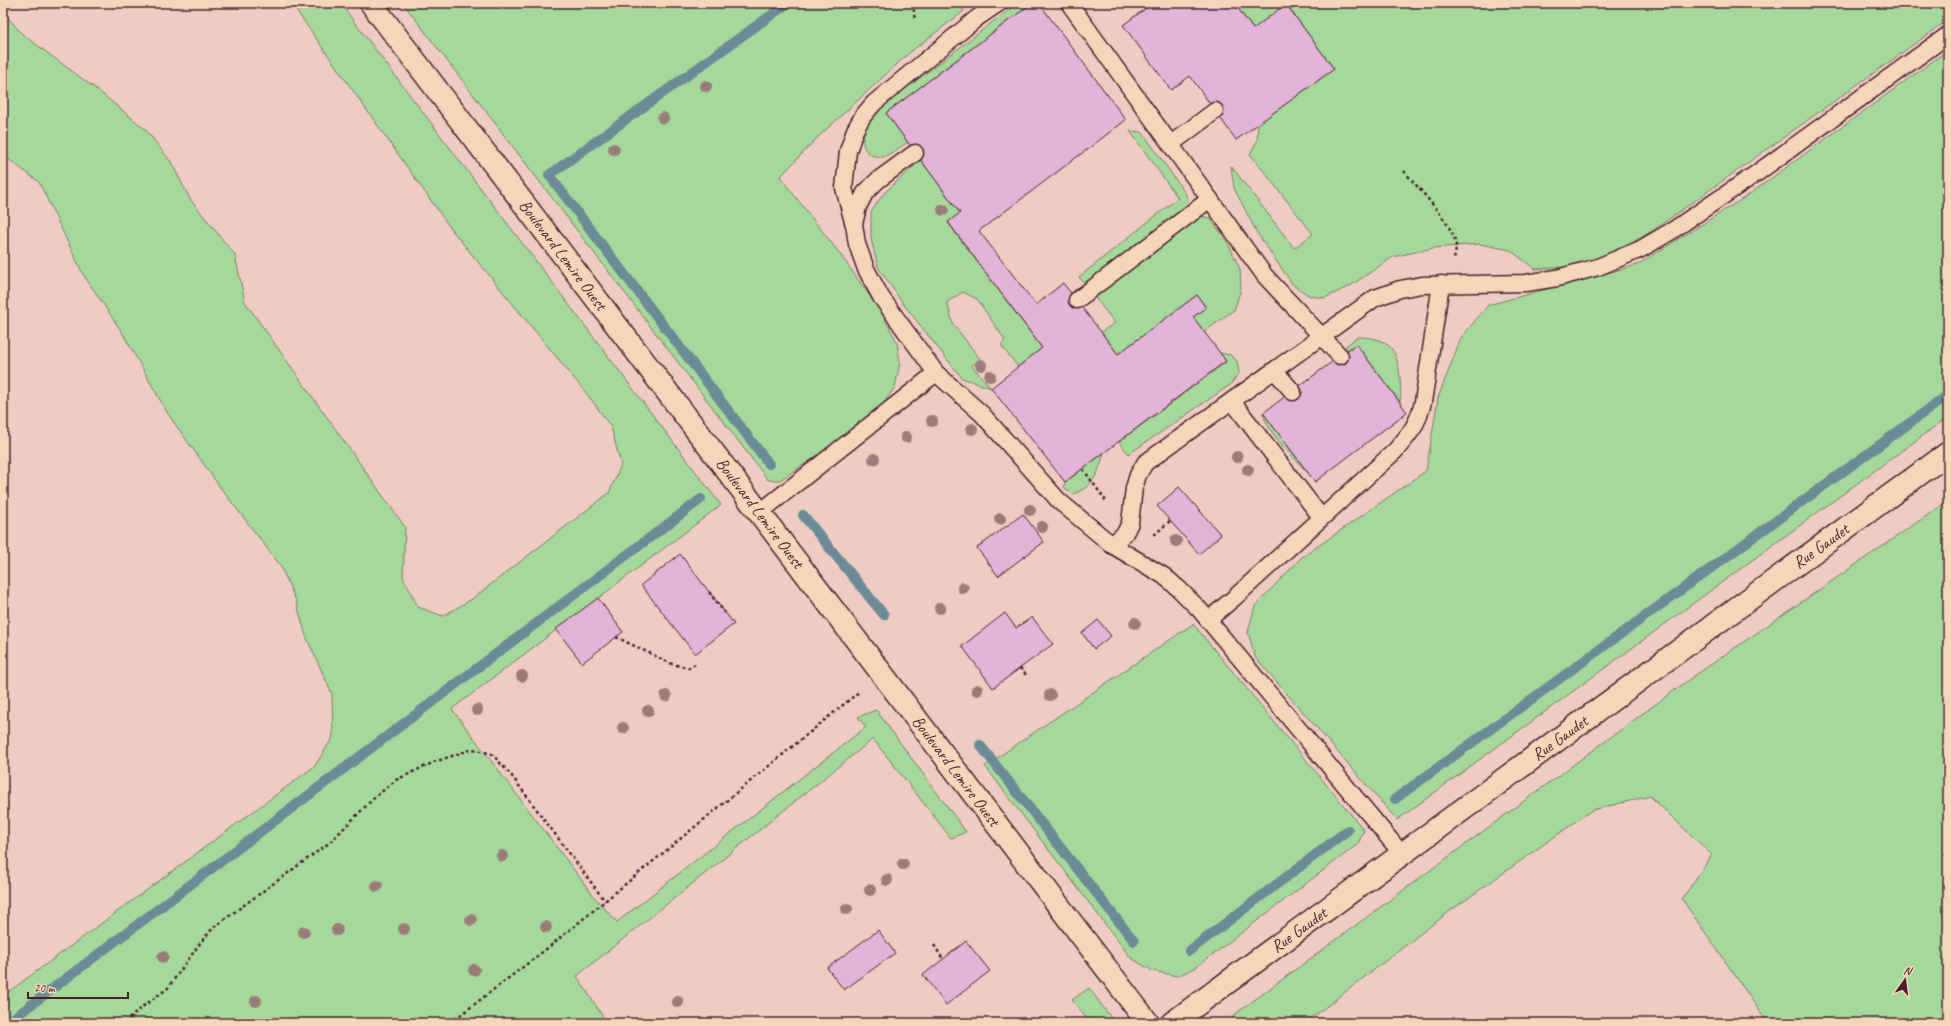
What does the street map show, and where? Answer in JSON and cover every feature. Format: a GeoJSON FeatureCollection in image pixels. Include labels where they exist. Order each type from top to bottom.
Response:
{"type":"FeatureCollection","features":[{"type":"Feature","properties":{"kind":"main road","name":"Boulevard Lemire Ouest"},"geometry":{"type":"LineString","coordinates":[[371,3],[1148,1023]]}},
{"type":"Feature","properties":{"kind":"main road","name":"Rue Gaudet"},"geometry":{"type":"LineString","coordinates":[[1172,1023],[1948,453]]}},
{"type":"Feature","properties":{"kind":"lane"},"geometry":{"type":"LineString","coordinates":[[999,3],[977,18],[874,103],[863,116],[855,130],[848,151],[844,188],[854,224],[857,244],[866,269],[881,296],[936,373],[982,414],[1059,501],[1112,545],[1164,576],[1180,589],[1208,620],[1402,854]]}},
{"type":"Feature","properties":{"kind":"lane"},"geometry":{"type":"LineString","coordinates":[[1069,3],[1265,276],[1323,336],[1340,356]]}},
{"type":"Feature","properties":{"kind":"lane"},"geometry":{"type":"LineString","coordinates":[[1112,545],[1125,534],[1130,523],[1138,475],[1145,463],[1375,298],[1400,289],[1422,285],[1526,283],[1557,278],[1598,267],[1641,249],[1673,230],[1750,177],[1948,35]]}},
{"type":"Feature","properties":{"kind":"lane"},"geometry":{"type":"LineString","coordinates":[[1171,144],[1215,110]]}},
{"type":"Feature","properties":{"kind":"lane"},"geometry":{"type":"LineString","coordinates":[[854,224],[858,207],[865,193],[878,180],[915,153]]}},
{"type":"Feature","properties":{"kind":"lane"},"geometry":{"type":"LineString","coordinates":[[1077,300],[1210,199]]}},
{"type":"Feature","properties":{"kind":"lane"},"geometry":{"type":"LineString","coordinates":[[1208,620],[1395,451],[1410,434],[1419,420],[1423,402],[1441,284]]}},
{"type":"Feature","properties":{"kind":"lane"},"geometry":{"type":"LineString","coordinates":[[1275,371],[1293,392]]}},
{"type":"Feature","properties":{"kind":"lane"},"geometry":{"type":"LineString","coordinates":[[759,513],[936,373]]}},
{"type":"Feature","properties":{"kind":"lane"},"geometry":{"type":"LineString","coordinates":[[1232,401],[1321,517]]}},
{"type":"Feature","properties":{"kind":"path"},"geometry":{"type":"LineString","coordinates":[[913,3],[916,21]]}},
{"type":"Feature","properties":{"kind":"path"},"geometry":{"type":"LineString","coordinates":[[1404,171],[1446,222],[1453,234],[1456,246],[1454,263],[1446,272],[1441,284]]}},
{"type":"Feature","properties":{"kind":"path"},"geometry":{"type":"LineString","coordinates":[[1083,469],[1106,501],[1132,505]]}},
{"type":"Feature","properties":{"kind":"path"},"geometry":{"type":"LineString","coordinates":[[709,592],[725,613]]}},
{"type":"Feature","properties":{"kind":"path"},"geometry":{"type":"LineString","coordinates":[[616,637],[672,664],[689,668],[695,664]]}},
{"type":"Feature","properties":{"kind":"path"},"geometry":{"type":"LineString","coordinates":[[1020,668],[1028,677]]}},
{"type":"Feature","properties":{"kind":"path"},"geometry":{"type":"LineString","coordinates":[[450,1023],[549,947],[710,816],[846,700],[883,675]]}},
{"type":"Feature","properties":{"kind":"path"},"geometry":{"type":"LineString","coordinates":[[125,1023],[142,1007],[167,989],[201,942],[214,927],[329,843],[374,798],[396,780],[434,762],[473,749],[492,754],[511,775],[605,901]]}},
{"type":"Feature","properties":{"kind":"path"},"geometry":{"type":"LineString","coordinates":[[934,945],[943,959]]}},
{"type":"Feature","properties":{"kind":"green space"},"geometry":{"type":"Polygon","coordinates":[[[291,3],[340,3],[721,505],[452,709],[596,899],[617,922],[866,727],[858,717],[876,710],[966,832],[951,838],[873,739],[577,976],[607,1023],[3,1023],[3,996],[315,766],[333,737],[332,694],[306,636],[296,601],[280,565],[220,487],[168,414],[122,332],[83,274],[39,182],[3,155],[3,12],[22,34],[96,89],[145,129],[171,162],[190,199],[235,255],[245,302],[405,527],[403,577],[418,607],[443,616],[472,599],[609,493],[621,465],[611,427],[591,399],[451,229],[291,3]]]}},
{"type":"Feature","properties":{"kind":"green space"},"geometry":{"type":"Polygon","coordinates":[[[403,3],[957,3],[964,11],[909,53],[817,138],[780,177],[840,254],[881,312],[897,342],[900,363],[895,387],[880,409],[822,453],[780,480],[768,480],[403,3]]]}},
{"type":"Feature","properties":{"kind":"green space"},"geometry":{"type":"Polygon","coordinates":[[[1032,3],[886,113],[908,142],[883,157],[868,153],[864,147],[863,135],[873,117],[882,107],[1015,5],[1032,3]]]}},
{"type":"Feature","properties":{"kind":"green space"},"geometry":{"type":"Polygon","coordinates":[[[1234,3],[1948,3],[1948,20],[1655,229],[1613,254],[1569,267],[1535,269],[1510,250],[1480,244],[1433,248],[1393,257],[1350,286],[1325,298],[1310,296],[1293,285],[1257,233],[1234,188],[1231,166],[1294,248],[1313,234],[1250,154],[1257,141],[1258,124],[1334,69],[1286,4],[1253,29],[1234,3]]]}},
{"type":"Feature","properties":{"kind":"green space"},"geometry":{"type":"Polygon","coordinates":[[[1948,50],[1948,417],[1397,820],[1255,657],[1248,632],[1255,606],[1301,558],[1426,471],[1438,398],[1461,338],[1488,305],[1637,265],[1747,196],[1948,50]]]}},
{"type":"Feature","properties":{"kind":"green space"},"geometry":{"type":"Polygon","coordinates":[[[1130,131],[1142,132],[1185,193],[1189,203],[1106,270],[1200,216],[1210,218],[1228,243],[1240,269],[1241,289],[1234,310],[1204,332],[1193,317],[1206,308],[1197,295],[1118,354],[1101,332],[1115,323],[1079,277],[1178,198],[1130,131]]]}},
{"type":"Feature","properties":{"kind":"green space"},"geometry":{"type":"Polygon","coordinates":[[[921,160],[960,213],[948,223],[1042,348],[1018,367],[1001,345],[1005,340],[977,299],[963,292],[947,302],[953,324],[980,359],[972,366],[991,388],[962,378],[904,305],[878,267],[871,239],[871,212],[884,193],[921,160]]]}},
{"type":"Feature","properties":{"kind":"green space"},"geometry":{"type":"Polygon","coordinates":[[[1357,337],[1378,340],[1385,343],[1393,350],[1398,364],[1401,389],[1400,402],[1356,344],[1346,351],[1346,346],[1357,337]]]}},
{"type":"Feature","properties":{"kind":"green space"},"geometry":{"type":"Polygon","coordinates":[[[1220,353],[1230,355],[1237,361],[1239,373],[1230,385],[1129,454],[1119,442],[1226,362],[1220,353]]]}},
{"type":"Feature","properties":{"kind":"green space"},"geometry":{"type":"Polygon","coordinates":[[[1263,413],[1308,473],[1289,453],[1269,428],[1263,413]]]}},
{"type":"Feature","properties":{"kind":"green space"},"geometry":{"type":"Polygon","coordinates":[[[1104,453],[1100,467],[1091,483],[1073,494],[1064,487],[1065,482],[1104,453]]]}},
{"type":"Feature","properties":{"kind":"green space"},"geometry":{"type":"Polygon","coordinates":[[[1948,501],[1948,1023],[1768,1023],[1682,899],[1712,855],[1650,796],[1592,810],[1450,911],[1305,1023],[1230,1023],[1234,1015],[1687,681],[1948,501]]]}},
{"type":"Feature","properties":{"kind":"green space"},"geometry":{"type":"Polygon","coordinates":[[[1193,624],[1364,830],[1358,844],[1195,968],[1177,976],[1153,971],[1131,958],[985,766],[1193,624]]]}},
{"type":"Feature","properties":{"kind":"green space"},"geometry":{"type":"Polygon","coordinates":[[[1089,988],[1115,1023],[1090,1023],[1072,1000],[1089,988]]]}},
{"type":"Feature","properties":{"kind":"building"},"geometry":{"type":"Polygon","coordinates":[[[1032,3],[1039,3],[1126,120],[979,231],[1036,305],[1063,283],[1118,354],[1197,295],[1206,308],[1193,317],[1226,361],[1065,482],[991,388],[1042,348],[948,222],[960,213],[886,113],[1032,3]]]}},
{"type":"Feature","properties":{"kind":"building"},"geometry":{"type":"Polygon","coordinates":[[[1153,3],[1234,3],[1253,29],[1286,4],[1334,69],[1236,140],[1190,76],[1171,90],[1123,25],[1153,3]]]}},
{"type":"Feature","properties":{"kind":"building"},"geometry":{"type":"Polygon","coordinates":[[[1356,344],[1407,412],[1315,482],[1263,413],[1356,344]]]}},
{"type":"Feature","properties":{"kind":"building"},"geometry":{"type":"Polygon","coordinates":[[[1179,487],[1221,535],[1199,554],[1157,506],[1179,487]]]}},
{"type":"Feature","properties":{"kind":"building"},"geometry":{"type":"Polygon","coordinates":[[[1023,514],[1044,542],[998,576],[977,548],[1023,514]]]}},
{"type":"Feature","properties":{"kind":"building"},"geometry":{"type":"Polygon","coordinates":[[[680,554],[734,624],[695,654],[641,585],[680,554]]]}},
{"type":"Feature","properties":{"kind":"building"},"geometry":{"type":"Polygon","coordinates":[[[598,598],[623,632],[582,663],[556,629],[598,598]]]}},
{"type":"Feature","properties":{"kind":"building"},"geometry":{"type":"Polygon","coordinates":[[[1005,613],[1016,628],[1032,617],[1053,644],[993,688],[962,646],[1005,613]]]}},
{"type":"Feature","properties":{"kind":"building"},"geometry":{"type":"Polygon","coordinates":[[[1098,620],[1111,636],[1094,649],[1082,633],[1098,620]]]}},
{"type":"Feature","properties":{"kind":"building"},"geometry":{"type":"Polygon","coordinates":[[[878,930],[895,953],[844,990],[827,968],[878,930]]]}},
{"type":"Feature","properties":{"kind":"building"},"geometry":{"type":"Polygon","coordinates":[[[966,941],[990,971],[946,1005],[923,975],[966,941]]]}},
{"type":"Feature","properties":{"kind":"waterway"},"geometry":{"type":"LineString","coordinates":[[769,464],[549,175],[788,3]]}},
{"type":"Feature","properties":{"kind":"waterway"},"geometry":{"type":"LineString","coordinates":[[1395,799],[1948,395]]}},
{"type":"Feature","properties":{"kind":"waterway"},"geometry":{"type":"LineString","coordinates":[[7,1023],[701,499]]}},
{"type":"Feature","properties":{"kind":"waterway"},"geometry":{"type":"LineString","coordinates":[[803,515],[884,615]]}},
{"type":"Feature","properties":{"kind":"waterway"},"geometry":{"type":"LineString","coordinates":[[980,745],[1134,941]]}},
{"type":"Feature","properties":{"kind":"waterway"},"geometry":{"type":"LineString","coordinates":[[1189,951],[1348,830]]}}]}
